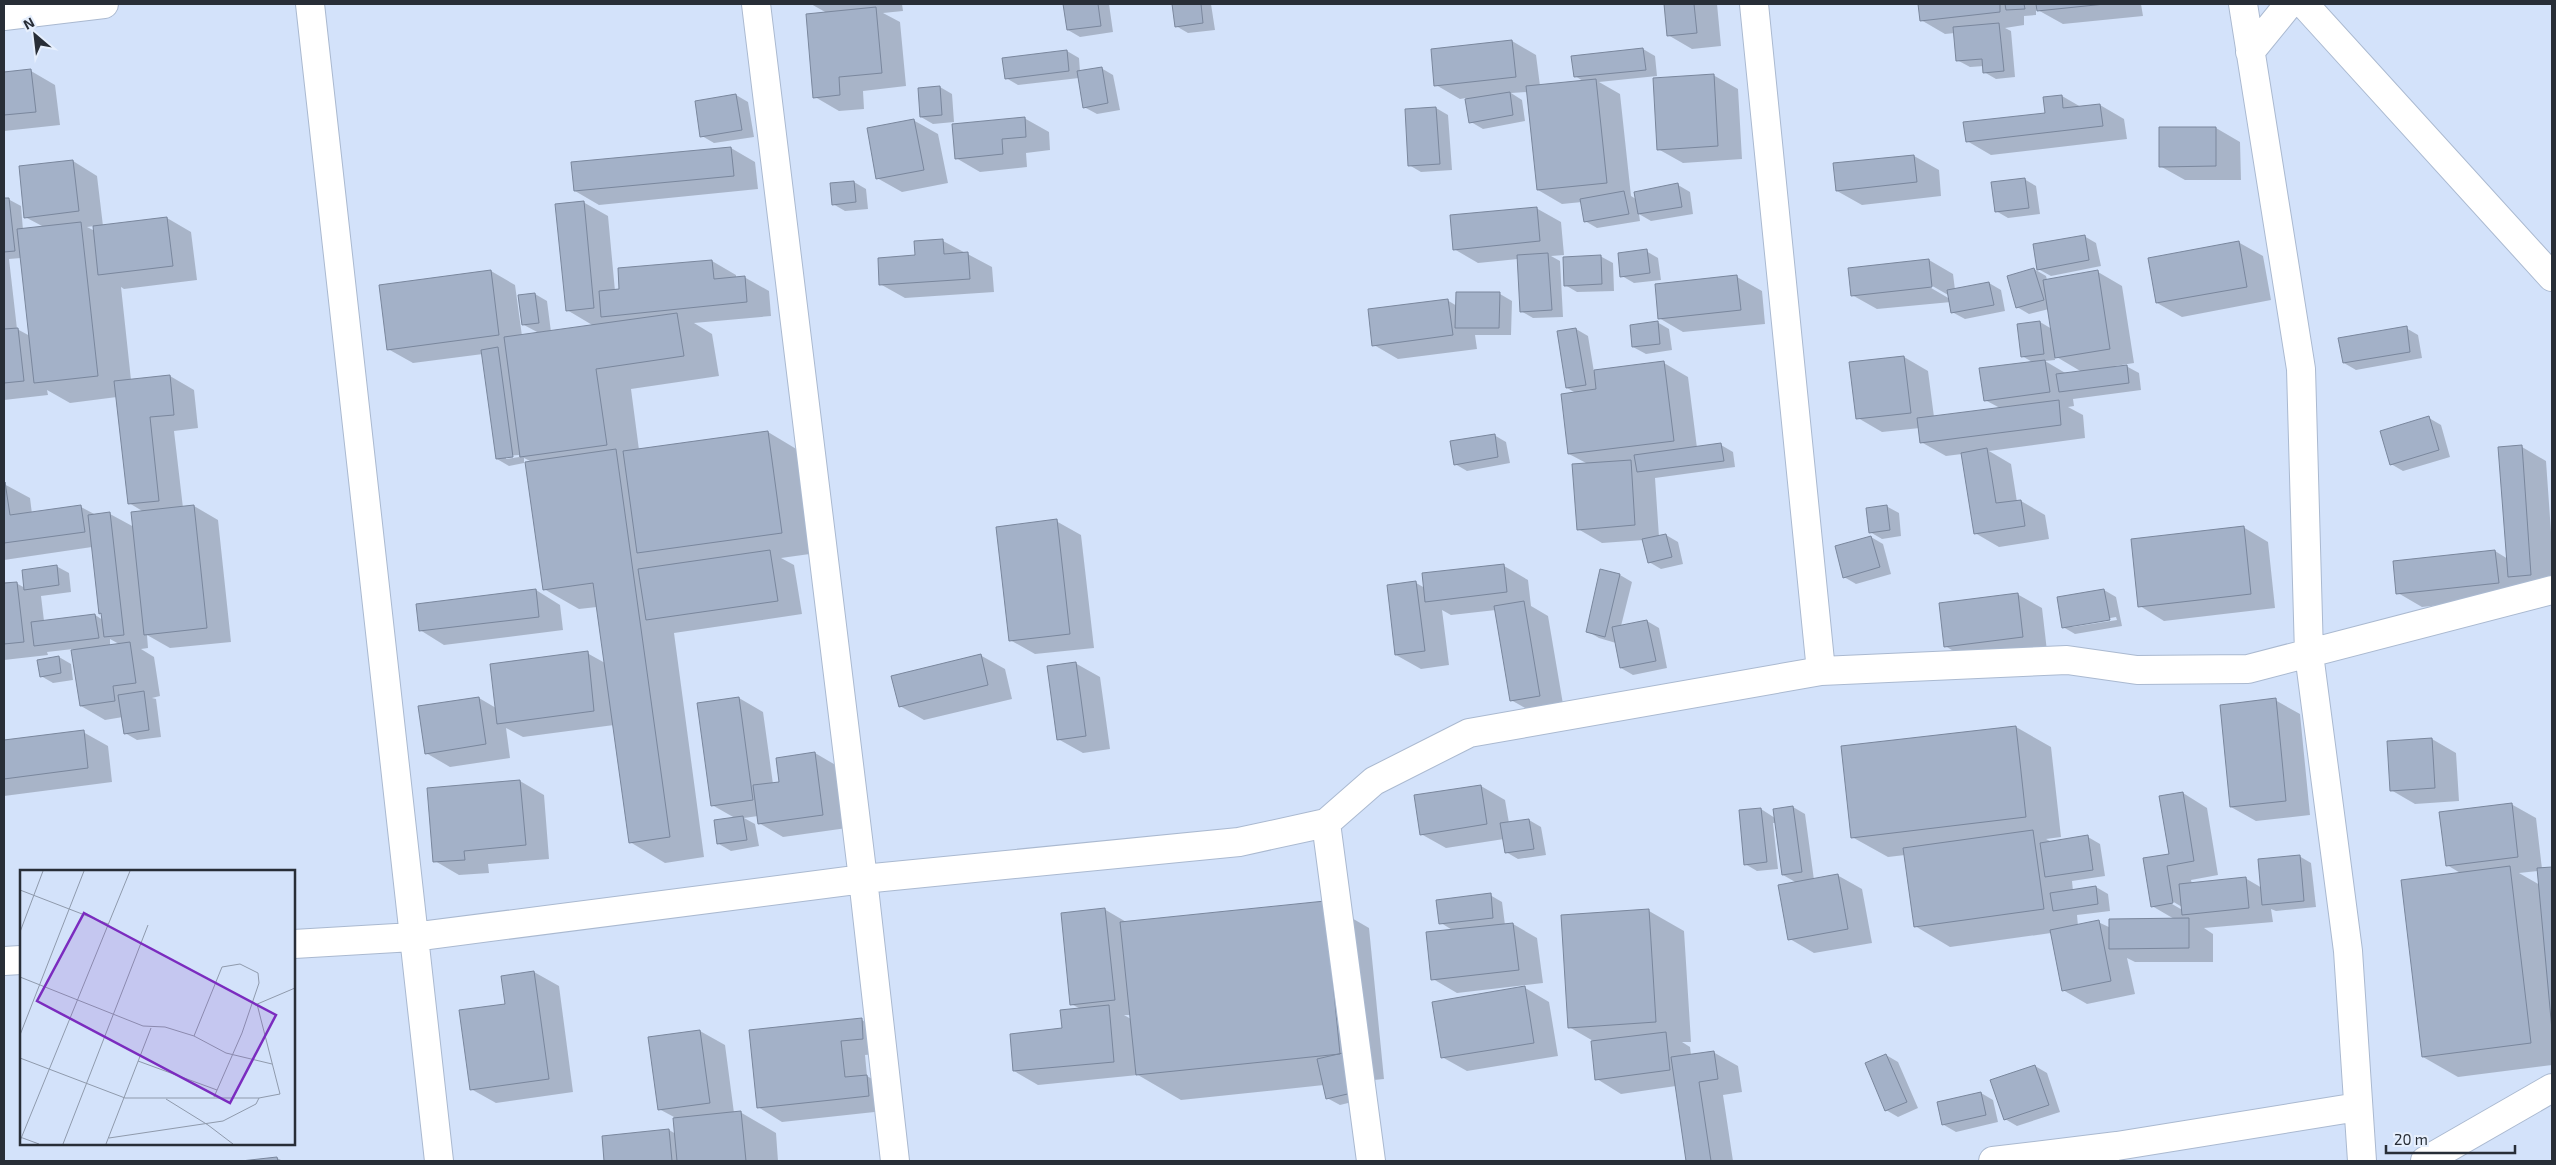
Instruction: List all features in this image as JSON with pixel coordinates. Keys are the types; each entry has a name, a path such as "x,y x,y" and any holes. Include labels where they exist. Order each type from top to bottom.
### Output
{"street":[{"path":"4,16 104,4"},
{"path":"310,4 439,1161"},
{"path":"756,4 863,879 895,1161"},
{"path":"1754,4 1821,671"},
{"path":"2243,4 2301,369 2309,654 2348,951 2362,1161"},
{"path":"2250,52 2289,4"},
{"path":"2304,4 2552,276"},
{"path":"295,944 413,937 863,879 1239,842 1326,823 1374,780 1469,733 1821,671 2067,660 2137,670 2248,669 2552,590"},
{"path":"1326,823 1371,1161"},
{"path":"4,960 20,960"},
{"path":"2425,1161 2552,1088"},
{"path":"1993,1161 2117,1146 2358,1107"}],"building":[{"path":"1063,4 1098,4 1101,26 1067,30"},
{"path":"1172,4 1201,4 1203,23 1175,27"},
{"path":"1664,4 1694,4 1697,33 1667,36"},
{"path":"1918,4 2000,4 2000,12 1920,21"},
{"path":"2005,4 2024,4 2025,9 2006,10"},
{"path":"2036,4 2105,4 2037,11"},
{"path":"876,7 882,73 839,77 840,95 813,98 806,14"},
{"path":"1999,23 2004,71 1983,73 1982,59 1956,61 1953,27"},
{"path":"1512,40 1516,77 1434,86 1431,49"},
{"path":"1643,48 1646,70 1574,77 1571,56"},
{"path":"1067,50 1069,71 1005,79 1002,58"},
{"path":"1102,67 1108,103 1083,108 1077,71"},
{"path":"31,69 36,112 4,115 4,72"},
{"path":"1714,74 1718,146 1657,150 1653,78"},
{"path":"1596,79 1607,183 1537,190 1526,86"},
{"path":"940,86 942,115 920,117 918,88"},
{"path":"1510,92 1513,115 1469,123 1465,99"},
{"path":"736,94 742,130 700,137 695,101"},
{"path":"2062,95 2063,108 2100,104 2103,126 1966,142 1963,122 2045,113 2043,97"},
{"path":"1436,107 1440,164 1408,166 1405,109"},
{"path":"1025,117 1026,137 1002,139 1003,154 955,159 952,124"},
{"path":"914,119 924,170 876,179 867,128"},
{"path":"2159,127 2216,127 2216,166 2159,167"},
{"path":"731,147 734,176 574,191 571,162"},
{"path":"1914,155 1917,182 1836,191 1833,163"},
{"path":"73,160 79,211 24,218 19,166"},
{"path":"2025,178 2029,208 1995,212 1991,182"},
{"path":"854,181 856,202 832,205 830,183"},
{"path":"1678,183 1682,207 1638,214 1634,192"},
{"path":"1624,191 1629,214 1584,222 1580,199"},
{"path":"4,198 9,198 15,251 4,252"},
{"path":"584,201 594,308 566,311 555,204"},
{"path":"1537,207 1540,241 1453,250 1450,215"},
{"path":"167,217 173,266 98,275 93,226"},
{"path":"81,222 98,376 34,383 17,229"},
{"path":"2085,235 2089,260 2037,270 2033,244"},
{"path":"943,239 944,254 968,252 970,279 879,285 878,258 915,255 914,241"},
{"path":"2239,241 2247,287 2156,303 2148,258"},
{"path":"1647,249 1650,273 1620,277 1618,253"},
{"path":"1548,253 1552,310 1520,312 1517,255"},
{"path":"1601,255 1602,284 1564,286 1563,257"},
{"path":"1929,259 1932,287 1851,296 1848,268"},
{"path":"712,260 714,279 745,276 747,302 601,317 599,291 619,289 618,268"},
{"path":"2034,268 2044,300 2016,308 2007,276"},
{"path":"491,270 499,335 387,350 379,285"},
{"path":"2098,270 2110,349 2055,358 2043,280"},
{"path":"1737,275 1741,310 1658,319 1655,284"},
{"path":"1989,282 1994,305 1951,313 1947,290"},
{"path":"1456,292 1500,292 1499,328 1455,328"},
{"path":"535,293 539,323 522,325 518,295"},
{"path":"1448,299 1453,335 1372,346 1368,309"},
{"path":"677,313 684,356 596,369 607,445 520,457 504,337"},
{"path":"1658,321 1660,344 1632,347 1630,325"},
{"path":"2040,321 2044,354 2021,357 2017,324"},
{"path":"2407,326 2410,352 2343,363 2338,338"},
{"path":"18,328 24,381 4,383 4,329"},
{"path":"1576,328 1586,385 1566,388 1557,331"},
{"path":"498,347 513,457 496,459 481,350"},
{"path":"1904,356 1911,413 1856,419 1849,362"},
{"path":"2045,360 2050,392 1984,401 1979,368"},
{"path":"1664,361 1674,441 1568,454 1561,394 1596,389 1594,370"},
{"path":"2127,365 2129,383 2059,392 2056,374"},
{"path":"170,375 174,415 150,417 159,501 128,504 114,381"},
{"path":"2059,400 2061,425 1920,443 1917,418"},
{"path":"2429,416 2439,450 2390,465 2380,431"},
{"path":"768,431 782,533 637,553 623,451"},
{"path":"1495,434 1498,457 1454,465 1450,441"},
{"path":"1721,443 1724,461 1637,472 1634,455"},
{"path":"2522,445 2531,575 2508,577 2498,447"},
{"path":"1987,448 1996,503 2021,500 2025,526 1974,534 1961,453"},
{"path":"616,449 670,837 629,843 593,583 543,590 525,462"},
{"path":"1631,460 1635,525 1577,530 1572,464"},
{"path":"5,482 10,515 81,505 85,532 4,543"},
{"path":"194,505 207,628 144,635 131,512"},
{"path":"1887,505 1890,530 1869,533 1866,508"},
{"path":"110,512 124,635 104,637 101,613 99,614 88,515"},
{"path":"1057,519 1070,634 1009,641 996,527"},
{"path":"2244,526 2251,594 2138,607 2131,539"},
{"path":"1666,534 1672,557 1648,563 1642,539"},
{"path":"1871,536 1880,567 1843,578 1835,546"},
{"path":"770,550 778,601 646,620 638,569"},
{"path":"2495,550 2499,583 2396,594 2393,561"},
{"path":"1504,564 1507,592 1425,602 1422,573"},
{"path":"57,565 59,585 24,590 22,570"},
{"path":"1600,569 1620,574 1605,637 1586,632"},
{"path":"1416,581 1425,651 1395,655 1387,585"},
{"path":"17,582 24,642 4,644 4,583"},
{"path":"536,589 539,617 419,631 416,604"},
{"path":"2104,589 2110,620 2062,628 2057,597"},
{"path":"2018,593 2023,637 1944,647 1939,603"},
{"path":"1524,601 1540,696 1510,701 1494,606"},
{"path":"95,614 99,638 34,646 31,622"},
{"path":"1647,620 1656,661 1620,668 1612,627"},
{"path":"130,642 136,683 113,686 115,701 80,706 71,650"},
{"path":"588,651 594,711 497,724 490,664"},
{"path":"981,654 988,685 899,707 891,676"},
{"path":"59,656 61,673 40,677 37,660"},
{"path":"1076,662 1086,736 1057,740 1047,666"},
{"path":"144,691 149,730 124,734 118,695"},
{"path":"479,697 486,744 425,754 418,706"},
{"path":"739,697 753,800 711,806 697,703"},
{"path":"2276,698 2286,801 2230,807 2220,705"},
{"path":"2016,726 2026,817 1851,838 1841,746"},
{"path":"84,730 88,768 4,779 4,740"},
{"path":"2432,738 2435,788 2390,791 2387,741"},
{"path":"815,752 823,815 758,824 753,785 779,782 776,758"},
{"path":"520,780 526,845 464,851 465,860 433,862 427,788"},
{"path":"1481,785 1487,824 1420,835 1414,795"},
{"path":"2183,792 2194,861 2167,866 2173,903 2151,907 2143,858 2169,854 2159,796"},
{"path":"2512,803 2518,857 2446,866 2439,812"},
{"path":"1793,806 1802,872 1782,875 1773,809"},
{"path":"1761,808 1767,862 1744,865 1739,810"},
{"path":"743,816 747,840 717,844 714,820"},
{"path":"1529,819 1534,849 1505,853 1500,823"},
{"path":"2033,830 2044,909 1914,927 1903,848"},
{"path":"2088,835 2093,870 2045,877 2040,843"},
{"path":"2300,855 2304,901 2262,905 2258,859"},
{"path":"2510,866 2531,1043 2422,1057 2401,880"},
{"path":"2552,867 2552,1030 2537,868"},
{"path":"1838,874 1848,929 1788,940 1778,885"},
{"path":"2246,877 2249,908 2182,915 2179,884"},
{"path":"2096,886 2098,904 2053,911 2050,893"},
{"path":"1491,893 1493,918 1439,924 1436,900"},
{"path":"1325,901 1340,1054 1136,1075 1120,922"},
{"path":"1105,908 1115,1000 1070,1005 1061,913"},
{"path":"1649,909 1656,1022 1568,1028 1561,915"},
{"path":"2189,918 2189,948 2109,949 2109,919"},
{"path":"2099,920 2111,981 2062,991 2050,930"},
{"path":"1513,923 1519,970 1431,980 1426,932"},
{"path":"534,971 549,1079 470,1090 459,1010 505,1004 501,976"},
{"path":"1525,986 1534,1043 1441,1058 1432,1002"},
{"path":"1109,1005 1114,1062 1013,1071 1010,1034 1062,1028 1060,1010"},
{"path":"862,1018 863,1039 841,1041 845,1077 867,1075 869,1096 757,1108 749,1030"},
{"path":"700,1030 710,1103 658,1110 648,1037"},
{"path":"1666,1032 1670,1070 1595,1080 1591,1041"},
{"path":"1714,1051 1718,1079 1699,1082 1711,1161 1686,1161 1671,1057"},
{"path":"1347,1052 1356,1092 1326,1099 1317,1059"},
{"path":"1886,1054 1907,1102 1885,1111 1865,1063"},
{"path":"2035,1065 2049,1105 2004,1120 1990,1080"},
{"path":"1981,1092 1986,1115 1942,1125 1937,1102"},
{"path":"741,1111 746,1161 677,1161 673,1118"},
{"path":"669,1129 672,1161 604,1161 602,1136"},
{"path":"277,1157 278,1161 241,1161"}]}
